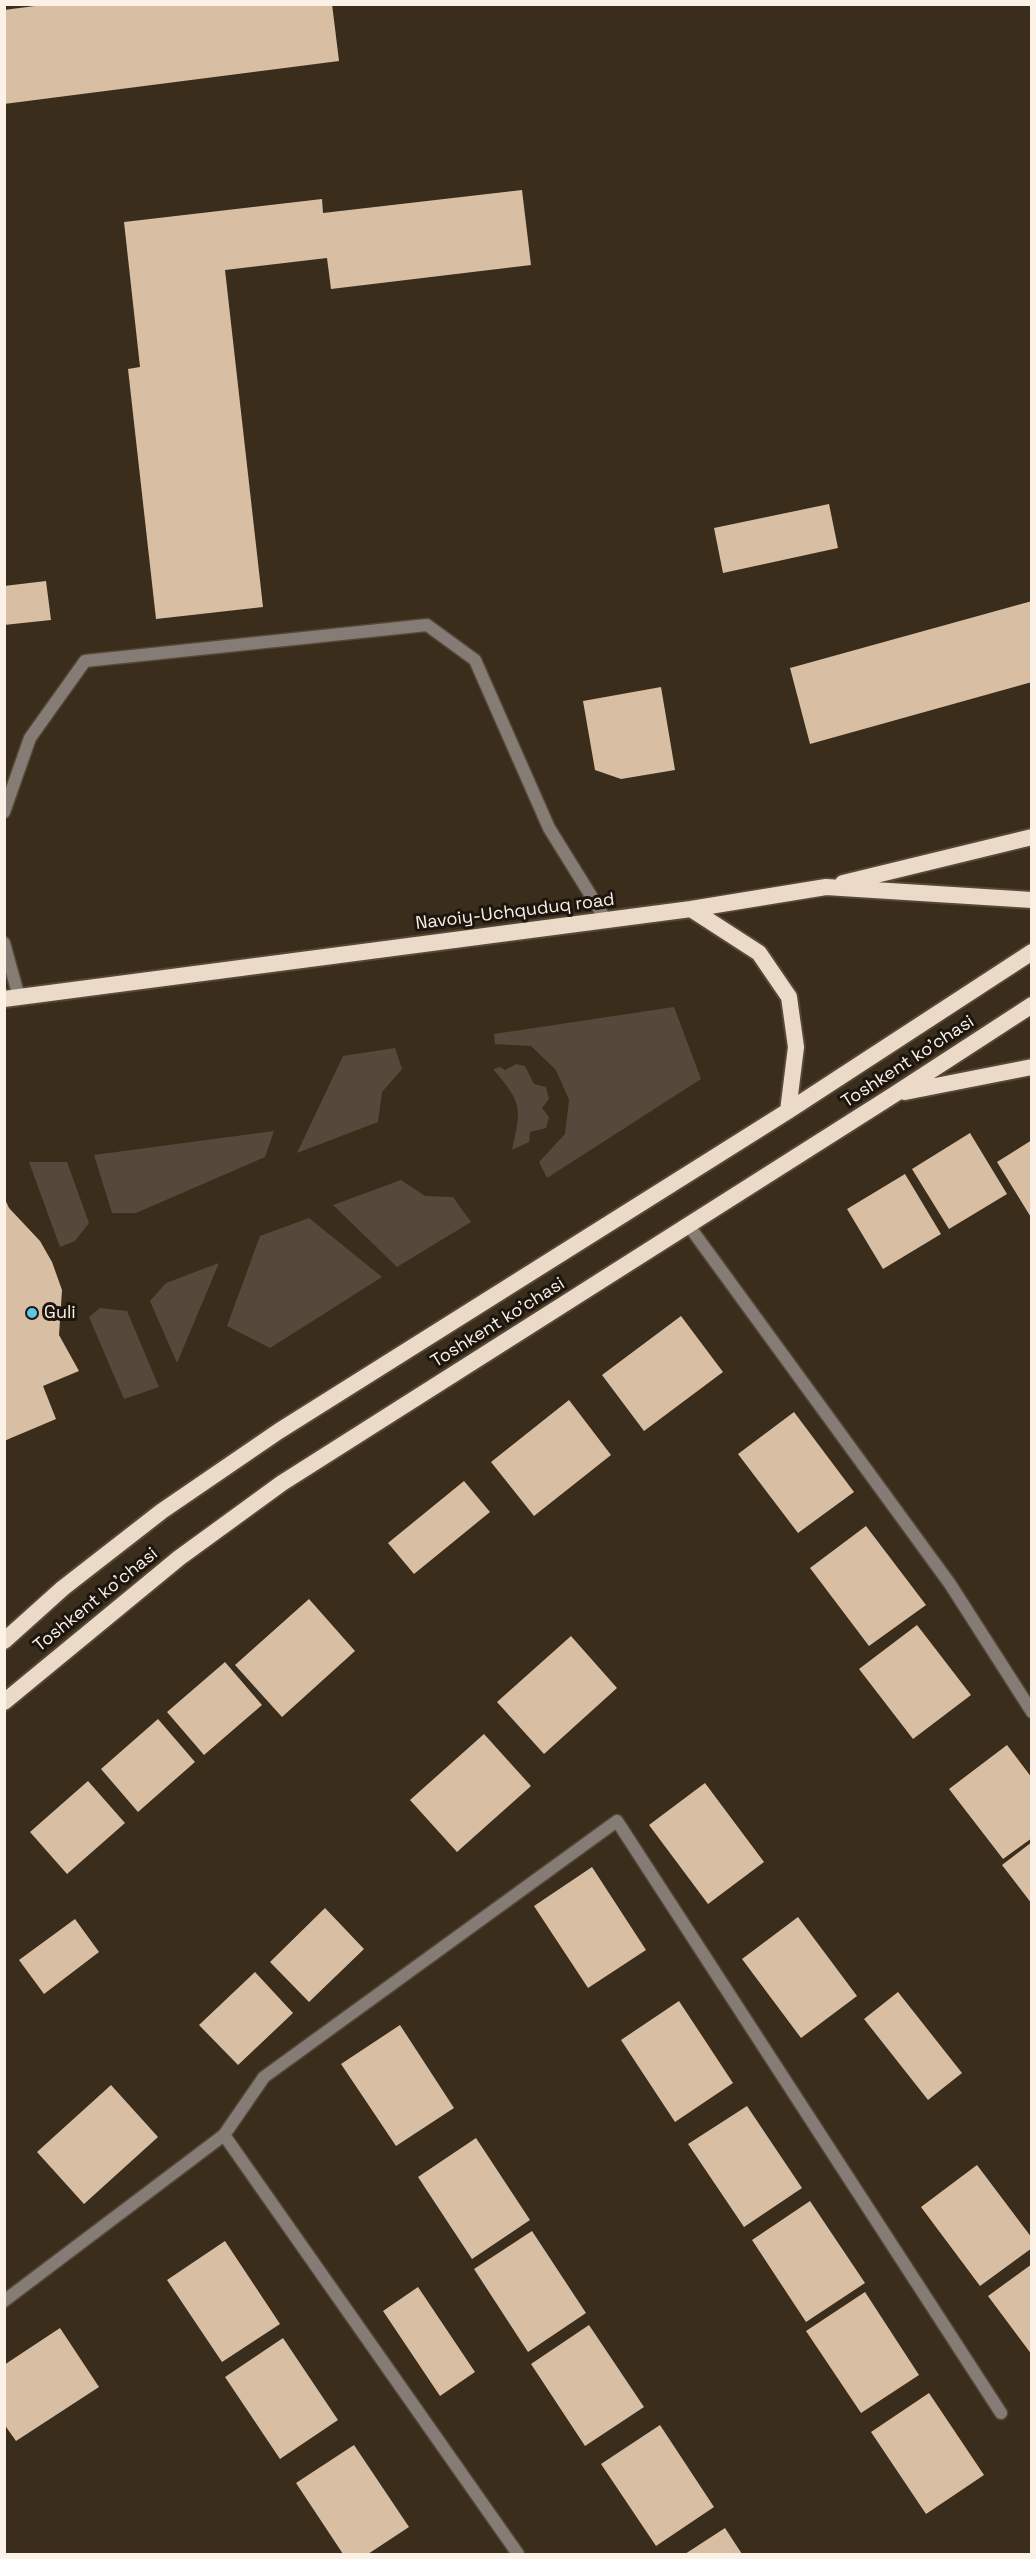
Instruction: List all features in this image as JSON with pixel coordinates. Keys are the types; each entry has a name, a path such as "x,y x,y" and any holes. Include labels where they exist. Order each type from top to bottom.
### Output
{"highway":[{"path":"826,887 1032,837"},
{"name":"Navoiy-Uchquduq road","path":"12,998 691,909 826,887 1032,900"},
{"path":"691,909 759,953 789,997 796,1047 788,1111"},
{"name":"Toshkent ko'chasi","path":"4,1641 63,1588 162,1511 279,1431 788,1111 1032,952"},
{"name":"Toshkent ko'chasi","path":"4,1702 180,1558 282,1483 1032,1005"},
{"path":"895,1094 1032,1066"}],"street":[{"path":"4,812 30,738 85,661 427,625 474,660 549,828 606,920"},
{"path":"4,943 12,998"},
{"path":"688,1226 950,1584 1032,1712"},
{"path":"4,2301 224,2135 264,2077 617,1821 1001,2413"},
{"path":"224,2135 518,2554"}],"shaded area":[{"path":"674,1007 701,1079 547,1178 539,1162 565,1134 569,1100 556,1070 531,1046 495,1044 494,1034"},
{"path":"395,1048 402,1069 382,1092 378,1122 297,1153 343,1056"},
{"path":"516,1064 525,1066 534,1084 546,1087 549,1099 542,1108 549,1117 546,1128 530,1132 529,1142 512,1150 517,1124 517,1106 510,1090 493,1069 500,1067 505,1070"},
{"path":"274,1131 265,1157 136,1213 112,1213 94,1155"},
{"path":"29,1162 67,1162 89,1223 75,1241 60,1247"},
{"path":"401,1180 425,1196 453,1197 471,1222 397,1267 333,1205"},
{"path":"309,1218 382,1277 270,1348 227,1326 260,1236"},
{"path":"219,1263 177,1363 150,1301 166,1283"},
{"path":"100,1308 127,1311 159,1387 124,1399 89,1317"}],"building":[{"path":"50,4 332,4 339,61 4,104 4,10"},
{"path":"522,190 531,265 331,289 327,258 225,270 263,607 156,619 128,369 140,367 124,222 322,199 323,213"},
{"path":"829,504 838,548 723,573 714,528"},
{"path":"46,581 51,620 4,625 4,586"},
{"path":"1032,601 1032,682 810,744 790,668"},
{"path":"661,687 675,770 621,779 595,770 583,701"},
{"path":"970,1133 1007,1194 949,1229 912,1169"},
{"path":"1032,1140 1032,1219 997,1162"},
{"path":"905,1174 941,1234 883,1269 847,1209"},
{"name":"Guli","path":"4,1197 9,1208 40,1241 52,1262 62,1290 59,1335 79,1371 43,1386 56,1419 4,1441"},
{"path":"681,1316 723,1372 644,1431 602,1375"},
{"path":"569,1400 611,1455 534,1516 491,1462"},
{"path":"794,1412 854,1492 798,1533 738,1454"},
{"path":"464,1481 490,1512 414,1574 388,1543"},
{"path":"866,1526 926,1605 869,1646 810,1568"},
{"path":"309,1599 355,1651 282,1717 235,1665"},
{"path":"917,1625 971,1695 913,1739 859,1669"},
{"path":"571,1636 617,1688 544,1754 497,1702"},
{"path":"225,1662 262,1705 204,1755 167,1712"},
{"path":"158,1719 195,1762 138,1812 101,1769"},
{"path":"484,1734 531,1786 457,1852 410,1800"},
{"path":"1007,1745 1032,1778 1032,1838 1003,1859 949,1789"},
{"path":"88,1781 125,1823 67,1874 30,1832"},
{"path":"705,1783 764,1862 708,1904 649,1825"},
{"path":"1032,1842 1032,1904 1002,1865"},
{"path":"592,1867 646,1950 588,1988 534,1906"},
{"path":"325,1908 364,1949 309,2002 270,1962"},
{"path":"798,1917 857,1996 801,2038 742,1959"},
{"path":"75,1919 99,1952 44,1994 19,1960"},
{"path":"255,1972 293,2013 238,2065 199,2025"},
{"path":"898,1992 962,2073 928,2100 864,2019"},
{"path":"679,2001 733,2083 675,2122 621,2040"},
{"path":"400,2025 454,2108 396,2146 341,2064"},
{"path":"111,2085 158,2137 84,2204 37,2152"},
{"path":"747,2106 802,2188 744,2227 688,2144"},
{"path":"476,2138 530,2220 472,2259 418,2177"},
{"path":"977,2165 1032,2238 1032,2248 980,2286 921,2207"},
{"path":"810,2201 865,2283 806,2322 752,2240"},
{"path":"532,2231 586,2313 528,2352 474,2269"},
{"path":"225,2241 280,2324 222,2362 167,2280"},
{"path":"1032,2264 1032,2355 988,2296"},
{"path":"418,2287 475,2372 440,2396 383,2311"},
{"path":"865,2292 919,2375 861,2413 806,2331"},
{"path":"589,2325 644,2407 585,2446 531,2364"},
{"path":"60,2328 99,2387 16,2441 4,2424 4,2365"},
{"path":"283,2338 338,2420 280,2459 225,2377"},
{"path":"929,2393 984,2475 926,2514 871,2432"},
{"path":"660,2425 714,2507 656,2546 601,2464"},
{"path":"354,2445 409,2527 368,2554 343,2554 296,2483"},
{"path":"725,2528 742,2554 685,2554"}],"place":[{"name":"Guli","path":"32,1313"}]}
